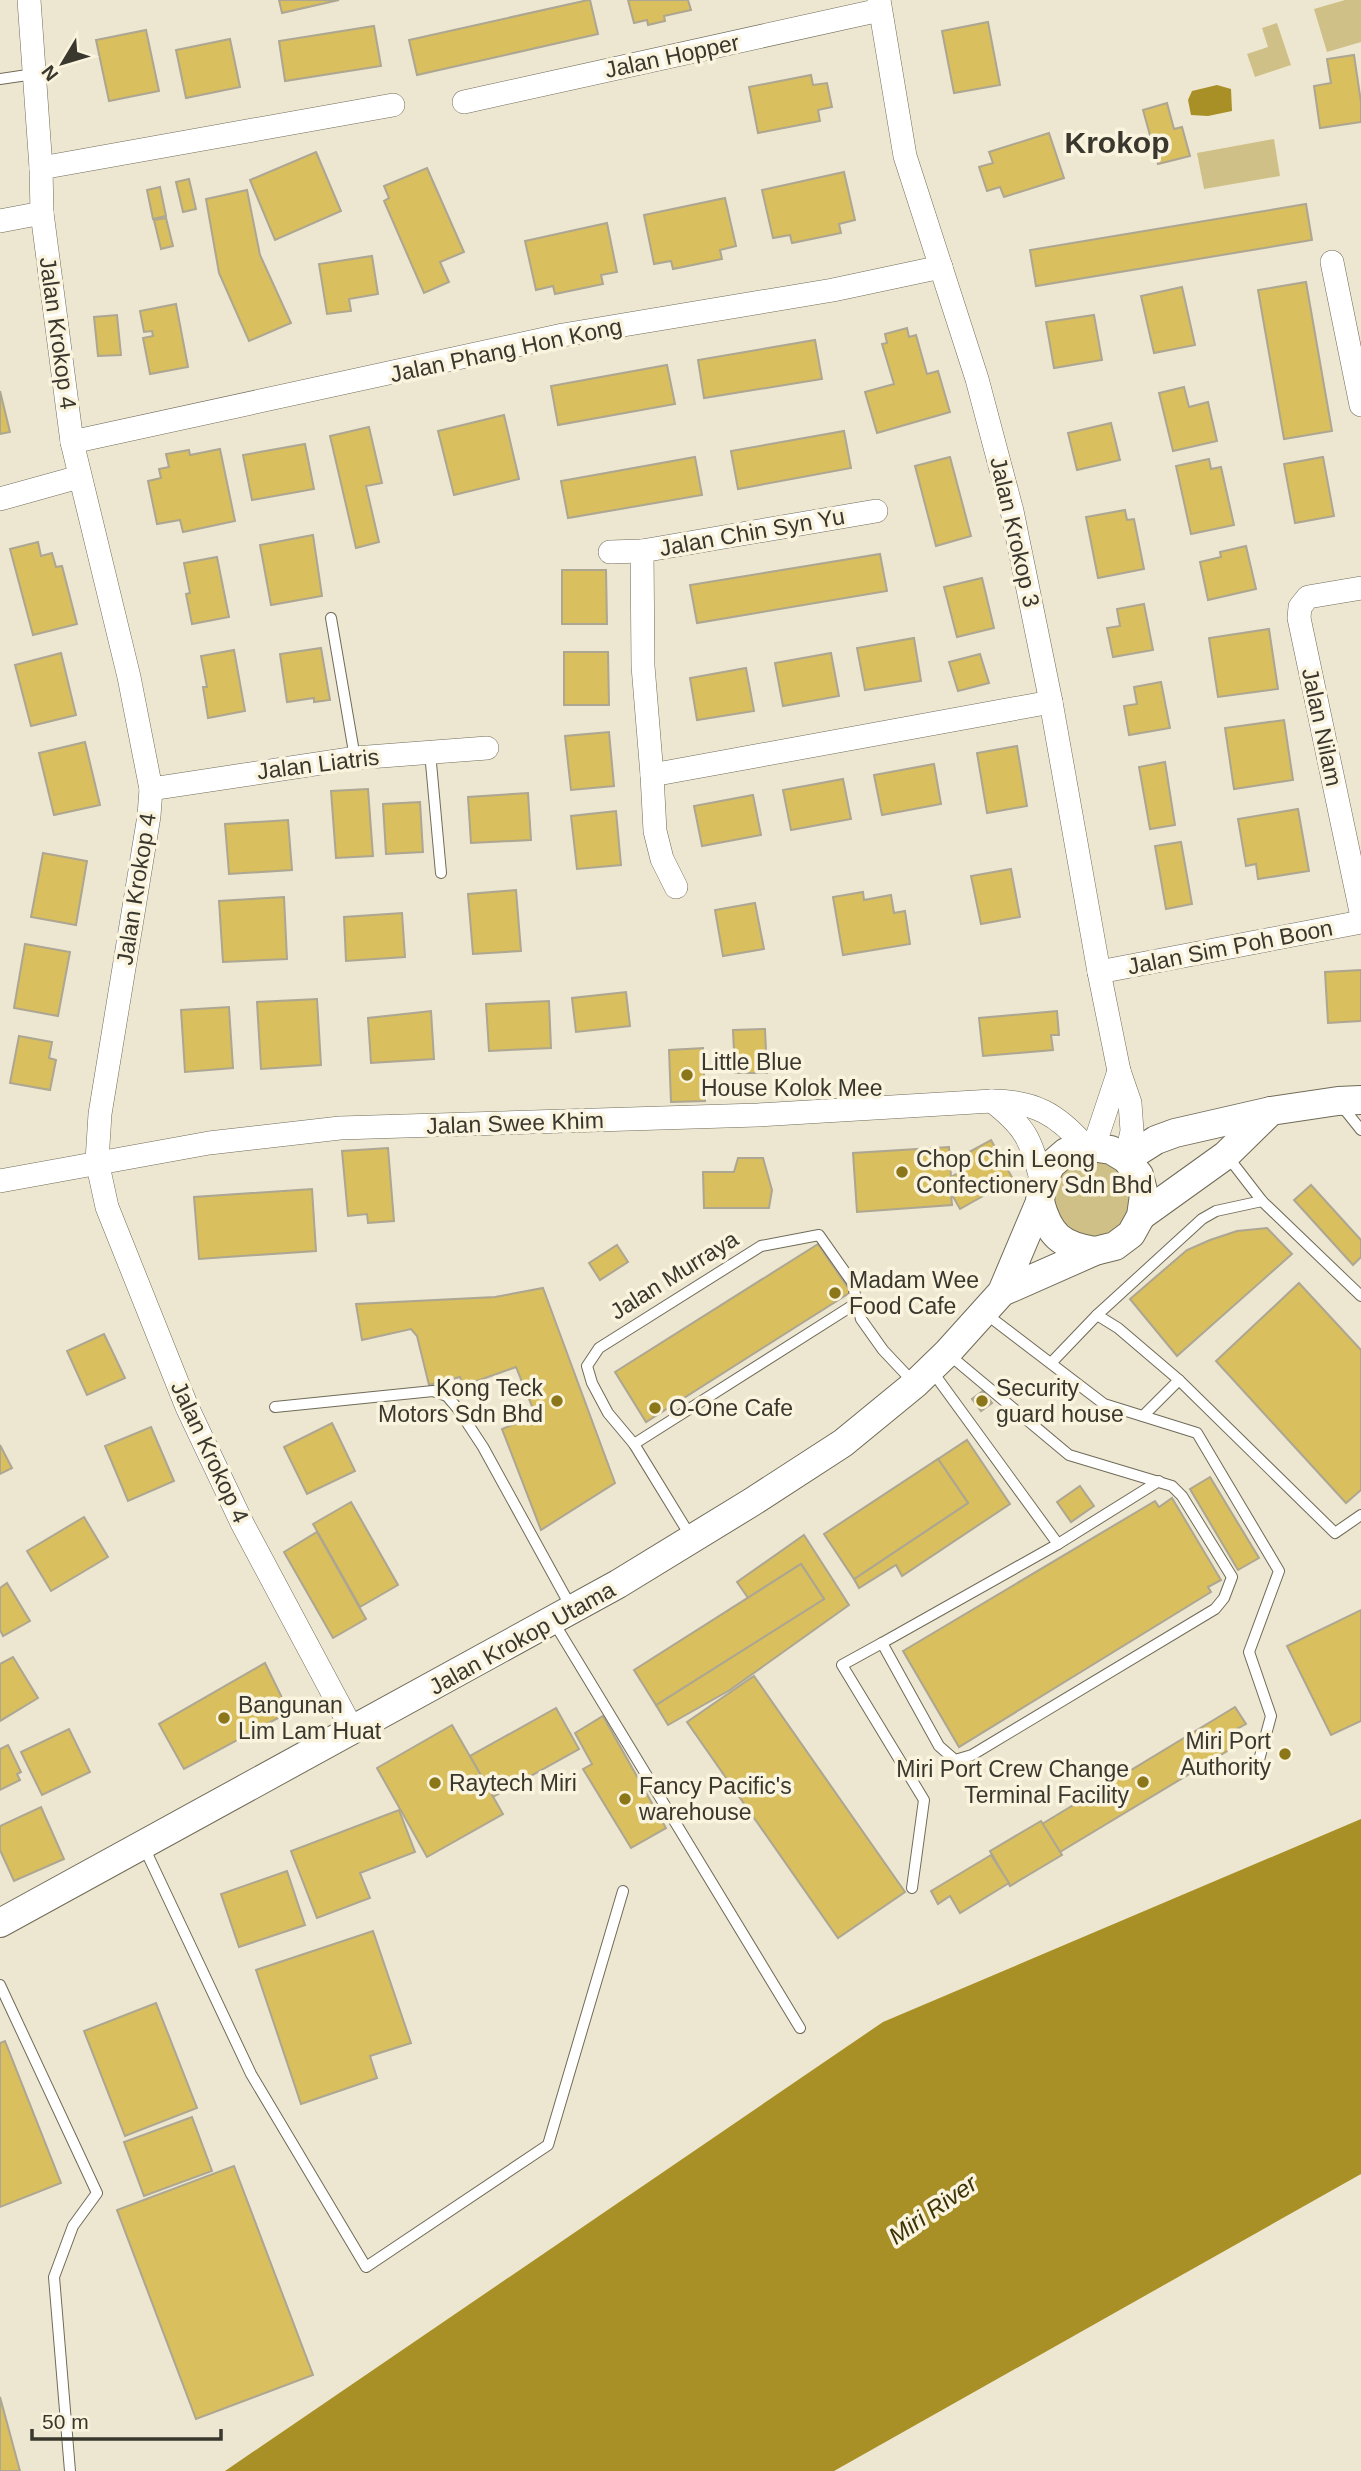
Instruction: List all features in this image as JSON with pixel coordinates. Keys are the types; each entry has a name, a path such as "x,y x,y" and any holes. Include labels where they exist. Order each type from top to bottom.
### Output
{"street":[{"name":"Jalan Krokop 4","path":"29,0 42,213 72,442 129,677 150,789 149,816 108,1054 97,1161 107,1207 187,1407 242,1522 353,1731"},
{"name":"Jalan Hopper","path":"464,102 880,5"},
{"name":"Jalan Krokop 3","path":"880,5 905,156 977,379 1012,511 1051,702 1099,972 1119,1071 1130,1103 1132,1131 1126,1159"},
{"path":"41,168 393,105"},
{"path":"0,221 42,213"},
{"path":"1332,262 1361,405"},
{"name":"Jalan Phang Hon Kong","path":"72,442 563,335 832,290 941,268"},
{"path":"0,499 79,477"},
{"name":"Jalan Chin Syn Yu","path":"676,887 662,859 655,831 643,666 642,551 876,511"},
{"path":"610,552 642,551"},
{"name":"Jalan Nilam","path":"1361,587 1308,597 1300,607 1299,618 1361,912"},
{"path":"652,775 1051,702"},
{"name":"Jalan Liatris","path":"150,789 355,758 487,748"},
{"name":"Jalan Sim Poh Boon","path":"1099,972 1361,922"},
{"name":"Jalan Krokop 3","path":"1089,1146 1119,1071"},
{"path":"992,1101 1015,1119 1031,1144 1045,1222 1057,1238 1075,1248 1095,1251"},
{"name":"Jalan Swee Khim","path":"0,1181 97,1161 209,1143 340,1128 758,1115 992,1101 1018,1101 1043,1111 1069,1128 1089,1146"},
{"path":"1126,1159 1156,1140 1175,1133 1271,1111 1349,1101"},
{"path":"1141,1216 1226,1155 1271,1111"},
{"path":"1089,1146 1111,1150 1126,1159 1139,1175 1144,1195 1141,1216 1131,1234 1115,1246 1095,1251 993,1302 1051,1165 1066,1152 1089,1146"},
{"name":"Jalan Krokop Utama","path":"0,1923 563,1615 692,1539 843,1443 931,1369 993,1302"}],"lane":[{"path":"0,79 34,74"},
{"path":"331,618 355,758"},
{"path":"430,752 441,873"},
{"path":"1349,1101 1361,1130"},
{"path":"1226,1155 1262,1201 1361,1296"},
{"path":"1051,1363 1097,1315 1202,1219 1216,1211 1262,1201"},
{"name":"Jalan Murraya","path":"692,1539 634,1444 608,1413 592,1382 587,1366 599,1348 610,1340 761,1246 819,1235 852,1282 861,1319 883,1350 931,1369"},
{"path":"634,1444 858,1302"},
{"path":"993,1302 1051,1363 1104,1404 1197,1433 1279,1571 1249,1652 1271,1716 1258,1760"},
{"path":"1097,1315 1118,1328 1179,1380 1335,1533 1361,1516"},
{"path":"882,1643 939,1746 955,1760 972,1755 1216,1609 1224,1598 1231,1577 1182,1496 1172,1486 1069,1455 931,1369"},
{"path":"931,1369 1058,1544"},
{"path":"1143,1416 1179,1380"},
{"path":"275,1407 433,1391 447,1396 458,1409 483,1447 563,1615 800,2028"},
{"path":"912,1888 924,1800 842,1665 1058,1544 1160,1481"},
{"path":"143,1845 251,2074 366,2267 548,2145 623,1891"},
{"path":"0,1985 97,2193 73,2226 54,2277 70,2471"}],"shaded area":[{"path":"1345,0 1361,0 1361,42 1327,52 1314,9"},
{"path":"1277,23 1291,65 1255,77 1247,54 1268,47 1262,28"},
{"path":"1274,139 1280,176 1204,189 1197,153"},
{"path":"1084,1158 1100,1158 1114,1164 1125,1175 1131,1189 1131,1205 1125,1219 1114,1230 1100,1236 1084,1236 1070,1230 1059,1219 1053,1205 1053,1189 1059,1175 1070,1164"}],"water":[{"path":"1217,85 1231,89 1232,111 1208,116 1191,115 1188,100 1192,91"},
{"name":"Miri River","path":"1361,1819 1361,2174 834,2471 225,2471 883,2022"}],"building":[{"path":"279,0 339,0 282,13"},
{"path":"590,0 598,34 417,75 409,40"},
{"path":"628,0 688,0 691,10 664,16 665,21 648,25 647,20 634,23"},
{"path":"988,22 1000,85 954,93 942,31"},
{"path":"374,26 381,66 285,81 279,41"},
{"path":"146,30 159,91 109,101 96,40"},
{"path":"230,39 240,87 186,98 176,50"},
{"path":"1354,55 1361,122 1320,128 1314,86 1331,83 1327,59"},
{"path":"811,75 813,85 827,83 832,107 818,110 820,121 758,133 749,87"},
{"path":"1167,103 1174,129 1182,127 1190,156 1158,164 1143,110"},
{"path":"1049,133 1064,178 1004,197 1000,187 987,191 979,167 993,163 989,152"},
{"path":"316,152 341,211 275,240 250,180"},
{"path":"427,168 464,252 440,262 449,282 424,293 384,201 389,198 384,186"},
{"path":"844,172 855,220 839,224 841,233 792,243 790,235 773,238 762,190"},
{"path":"189,179 196,209 183,212 176,182"},
{"path":"160,187 166,216 153,219 147,190"},
{"path":"247,190 260,255 291,323 249,341 219,273 206,199"},
{"path":"725,198 736,246 720,250 722,259 673,269 671,261 654,264 644,215"},
{"path":"1306,204 1312,240 1036,286 1030,250"},
{"path":"166,218 173,246 161,249 154,220"},
{"path":"607,223 617,272 601,275 603,284 555,294 553,286 536,290 525,241"},
{"path":"372,256 378,294 349,299 351,311 327,314 319,264"},
{"path":"1306,282 1332,431 1284,439 1258,290"},
{"path":"1182,287 1195,345 1154,353 1141,296"},
{"path":"176,304 188,367 150,374 143,338 153,336 152,331 144,332 140,311"},
{"path":"117,315 121,355 98,356 94,317"},
{"path":"1094,315 1102,360 1054,368 1046,322"},
{"path":"907,328 909,337 916,335 927,374 938,371 950,412 877,433 865,392 894,384 882,344 887,343 885,334"},
{"path":"815,340 822,379 704,398 698,360"},
{"path":"667,365 675,404 558,425 551,386"},
{"path":"1184,387 1189,407 1208,402 1217,441 1173,451 1159,393"},
{"path":"0,391 10,432 0,434"},
{"path":"504,415 519,479 454,495 438,431"},
{"path":"1111,423 1120,460 1077,470 1068,433"},
{"path":"369,427 382,483 366,486 379,542 356,548 330,436"},
{"path":"844,431 851,468 738,489 731,451"},
{"path":"305,444 314,489 252,500 243,455"},
{"path":"220,449 235,521 183,532 180,520 157,524 148,481 161,478 159,469 169,467 166,454 189,450 190,455"},
{"path":"695,457 702,495 568,518 561,481"},
{"path":"950,457 971,536 936,546 915,466"},
{"path":"1323,457 1334,516 1295,523 1284,464"},
{"path":"1209,459 1211,469 1221,467 1234,525 1191,534 1176,466"},
{"path":"1125,510 1127,520 1134,519 1144,569 1098,578 1086,517"},
{"path":"313,535 322,596 271,605 260,545"},
{"path":"38,542 41,556 52,553 56,567 62,566 77,624 33,635 10,549"},
{"path":"1246,546 1256,589 1208,600 1200,562 1221,557 1220,552"},
{"path":"880,554 887,591 697,623 690,585"},
{"path":"217,557 229,617 192,624 184,563"},
{"path":"562,570 606,570 607,624 562,624"},
{"path":"982,578 994,628 957,637 944,587"},
{"path":"1144,604 1153,650 1113,657 1107,628 1120,626 1117,609"},
{"path":"1269,629 1278,689 1218,697 1209,638"},
{"path":"914,638 921,681 865,690 857,648"},
{"path":"321,648 330,700 314,702 314,698 287,702 280,654"},
{"path":"234,650 245,711 208,718 203,687 207,687 201,656"},
{"path":"564,652 608,652 609,705 564,705"},
{"path":"61,653 76,715 31,726 15,665"},
{"path":"831,653 839,696 783,706 775,663"},
{"path":"980,654 989,683 958,691 949,662"},
{"path":"746,668 754,711 697,720 690,678"},
{"path":"1161,682 1170,728 1129,735 1124,706 1137,704 1134,687"},
{"path":"1284,720 1293,780 1234,789 1225,728"},
{"path":"609,732 614,786 571,790 565,736"},
{"path":"85,742 100,805 54,815 39,753"},
{"path":"1017,746 1027,806 987,813 977,753"},
{"path":"1165,762 1175,825 1150,829 1139,767"},
{"path":"934,764 941,804 882,815 874,775"},
{"path":"843,779 851,819 791,830 783,790"},
{"path":"368,789 373,856 336,858 331,791"},
{"path":"528,793 531,840 471,843 468,797"},
{"path":"753,795 761,835 702,846 694,806"},
{"path":"420,802 423,852 386,854 383,804"},
{"path":"1298,809 1309,871 1258,879 1256,864 1246,866 1238,819"},
{"path":"616,811 621,865 577,869 571,816"},
{"path":"288,820 292,870 229,874 225,824"},
{"path":"1181,842 1192,904 1166,909 1155,846"},
{"path":"43,853 87,861 76,925 31,917"},
{"path":"1011,869 1020,917 981,924 971,876"},
{"path":"516,890 521,951 473,954 468,894"},
{"path":"863,892 864,900 891,895 894,913 905,911 910,944 843,955 833,897"},
{"path":"284,897 287,959 223,962 219,901"},
{"path":"755,903 764,949 723,956 715,910"},
{"path":"402,913 405,957 346,961 344,917"},
{"path":"25,944 70,952 58,1016 14,1008"},
{"path":"1361,970 1361,1021 1328,1023 1325,972"},
{"path":"626,992 630,1026 576,1032 572,998"},
{"path":"317,999 321,1065 261,1069 257,1002"},
{"path":"549,1001 551,1048 489,1051 486,1004"},
{"path":"229,1007 233,1068 185,1072 181,1010"},
{"path":"431,1011 434,1059 371,1063 368,1018"},
{"path":"1057,1011 1059,1035 1051,1035 1053,1050 983,1056 979,1018"},
{"path":"765,1029 767,1073 735,1073 733,1030"},
{"path":"19,1036 52,1042 49,1058 56,1060 50,1090 10,1083"},
{"name":"Little Blue House Kolok Mee","path":"703,1048 705,1101 671,1102 669,1050"},
{"name":"Chop Chin Leong Confectionery Sdn Bhd","path":"991,1140 1013,1179 960,1209 951,1193 952,1205 857,1212 853,1153 949,1147 951,1177 966,1168 960,1157"},
{"path":"388,1148 394,1221 368,1223 367,1214 348,1216 342,1151"},
{"path":"738,1158 763,1158 772,1190 769,1208 704,1208 703,1172 734,1172"},
{"path":"1311,1185 1361,1240 1361,1257 1353,1265 1294,1200"},
{"path":"312,1189 316,1251 199,1259 194,1197"},
{"path":"1267,1228 1292,1254 1177,1356 1130,1299 1187,1250 1237,1231"},
{"path":"818,1244 851,1292 646,1422 615,1372"},
{"path":"617,1245 628,1262 600,1280 589,1263"},
{"path":"1299,1283 1361,1350 1361,1490 1346,1503 1216,1361"},
{"name":"Kong Teck Motors Sdn Bhd","path":"543,1288 615,1483 541,1530 502,1429 536,1416 516,1367 463,1386 460,1377 429,1385 417,1336 411,1329 362,1340 356,1304 495,1297"},
{"path":"104,1334 125,1378 87,1395 67,1351"},
{"name":"Security guard house","path":"983,1391 992,1403 981,1411 972,1399"},
{"path":"332,1423 355,1471 307,1494 284,1447"},
{"path":"151,1427 174,1481 128,1501 105,1446"},
{"path":"967,1440 1010,1504 902,1576 896,1565 859,1588 854,1579 968,1503 938,1459"},
{"path":"0,1445 12,1468 0,1474"},
{"path":"938,1459 968,1503 854,1579 824,1534"},
{"path":"1210,1477 1259,1558 1238,1570 1190,1489"},
{"path":"1080,1486 1094,1506 1071,1522 1057,1502"},
{"path":"1172,1498 1221,1580 1208,1587 1211,1592 959,1747 903,1651 1155,1501 1159,1507"},
{"path":"351,1502 398,1585 360,1607 313,1524"},
{"path":"84,1517 108,1557 51,1591 27,1551"},
{"path":"317,1532 366,1619 333,1638 284,1552"},
{"path":"804,1535 849,1605 730,1690 668,1725 656,1705 824,1599 801,1564 748,1598 737,1582"},
{"path":"801,1564 824,1599 656,1705 634,1670"},
{"path":"7,1583 30,1621 3,1636 0,1630 0,1588"},
{"path":"1361,1610 1361,1721 1331,1735 1287,1646"},
{"path":"13,1657 38,1698 0,1721 0,1664"},
{"name":"Bangunan Lim Lam Huat","path":"265,1663 289,1712 184,1769 159,1724"},
{"path":"754,1676 905,1892 838,1938 687,1722"},
{"name":"Miri Port Crew Change Terminal Facility","path":"1235,1707 1246,1724 1237,1729 1244,1741 1060,1852 1042,1824"},
{"path":"556,1708 579,1749 493,1797 470,1756"},
{"name":"Fancy Pacific's warehouse","path":"603,1716 666,1828 631,1848 583,1769 592,1764 575,1733"},
{"name":"Raytech Miri","path":"452,1725 503,1814 427,1857 377,1768"},
{"path":"69,1729 90,1772 42,1795 21,1752"},
{"path":"8,1745 21,1772 17,1774 20,1780 0,1790 0,1749"},
{"path":"41,1807 64,1859 14,1881 0,1850 0,1826"},
{"path":"399,1810 415,1852 360,1873 370,1898 317,1918 291,1851"},
{"path":"1041,1821 1062,1855 1010,1886 990,1851"},
{"path":"991,1855 1009,1883 960,1913 950,1896 938,1904 931,1891"},
{"path":"287,1871 305,1925 239,1947 221,1894"},
{"path":"373,1931 411,2043 370,2056 377,2078 301,2104 256,1970"},
{"path":"156,2003 197,2108 125,2136 84,2031"},
{"path":"5,2041 61,2183 0,2207 0,2043"},
{"path":"192,2117 212,2171 144,2196 124,2142"},
{"path":"234,2166 313,2375 196,2419 117,2210"},
{"path":"0,2397 20,2471 0,2471"}],"place":[{"name":"Little Blue House Kolok Mee","path":"687,1075"},
{"name":"Chop Chin Leong Confectionery Sdn Bhd","path":"902,1172"},
{"name":"Madam Wee Food Cafe","path":"835,1293"},
{"name":"Kong Teck Motors Sdn Bhd","path":"557,1401"},
{"name":"Security guard house","path":"982,1401"},
{"name":"O-One Cafe","path":"655,1408"},
{"name":"Bangunan Lim Lam Huat","path":"224,1718"},
{"name":"Miri Port Authority","path":"1285,1754"},
{"name":"Miri Port Crew Change Terminal Facility","path":"1143,1782"},
{"name":"Raytech Miri","path":"435,1783"},
{"name":"Fancy Pacific's warehouse","path":"625,1799"}],"district":[{"name":"Krokop","path":"1117,143"}]}
